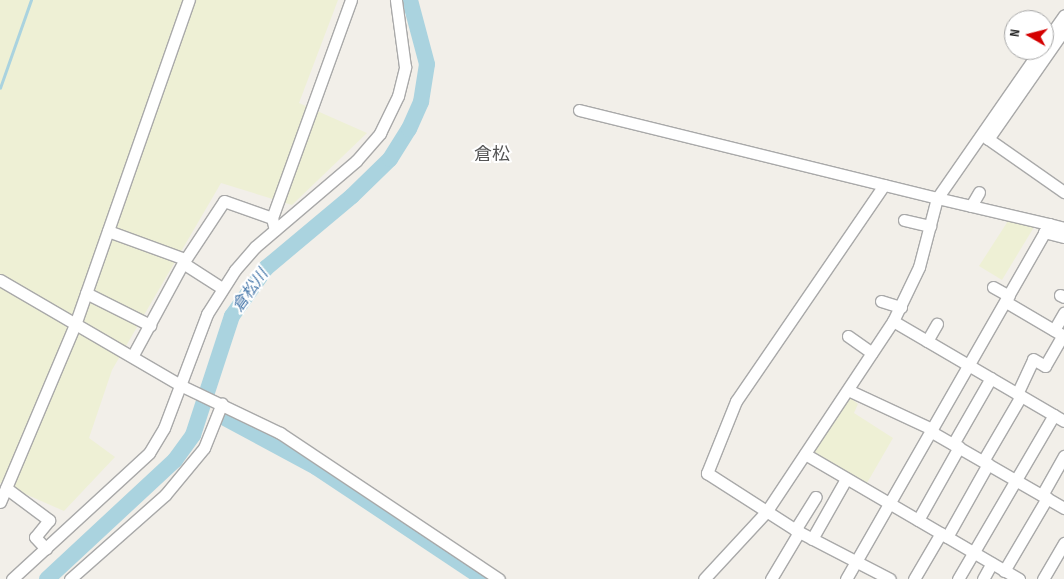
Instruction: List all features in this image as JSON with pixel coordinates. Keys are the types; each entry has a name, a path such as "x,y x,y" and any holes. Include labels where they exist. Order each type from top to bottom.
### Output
{"street":[{"path":"0,502 76,322 189,0"},
{"path":"275,230 272,218 351,0"},
{"path":"12,579 149,453 182,386 207,314 222,288 255,247 356,161 380,133 398,96 405,67 396,0"},
{"path":"1054,30 1064,15"},
{"path":"704,579 766,512 848,390 901,307 919,267 937,198 985,137 1064,30"},
{"path":"985,137 1034,60"},
{"path":"579,110 971,206 1046,228 1064,237"},
{"path":"985,137 1064,192"},
{"path":"884,185 736,401 707,473 797,531 890,579"},
{"path":"971,206 979,192"},
{"path":"133,355 184,261 224,201 272,218"},
{"path":"904,220 930,226"},
{"path":"1046,228 1064,228"},
{"path":"846,579 1046,228"},
{"path":"108,231 184,261 222,288"},
{"path":"0,280 133,355 182,386 222,403 294,442 499,579"},
{"path":"993,288 1060,334"},
{"path":"86,293 150,325"},
{"path":"881,301 901,307"},
{"path":"914,579 944,535 986,463 1019,395 1033,359 1045,366 1060,334 1064,313"},
{"path":"892,321 1059,418 1016,481 958,579"},
{"path":"927,341 937,324"},
{"path":"848,336 872,352"},
{"path":"918,520 990,378"},
{"path":"848,390 931,430 1064,508"},
{"path":"70,579 165,495 204,448 222,403"},
{"path":"805,454 1019,579"},
{"path":"1004,570 1064,456"},
{"path":"812,539 846,478"},
{"path":"6,488 49,520 35,537 46,549"},
{"path":"771,579 816,497"},
{"path":"1043,579 1064,543"},
{"path":"983,579 992,563"}],"green space":[{"path":"0,0 338,0 299,103 367,133 292,205 221,183 112,370 89,438 115,457 64,511 0,483"},
{"path":"1008,221 1034,227 1002,280 979,266"},
{"path":"849,397 858,404 854,413 893,438 867,483 814,452"}],"waterway":[{"path":"0,88 31,0"},
{"name":"倉松川","path":"47,579 175,460 193,435 232,316 266,268 352,196 390,159 409,129 421,102 427,64 410,0"},
{"path":"223,417 316,467 484,579"}],"district":[{"name":"倉松","path":"492,155"}]}
